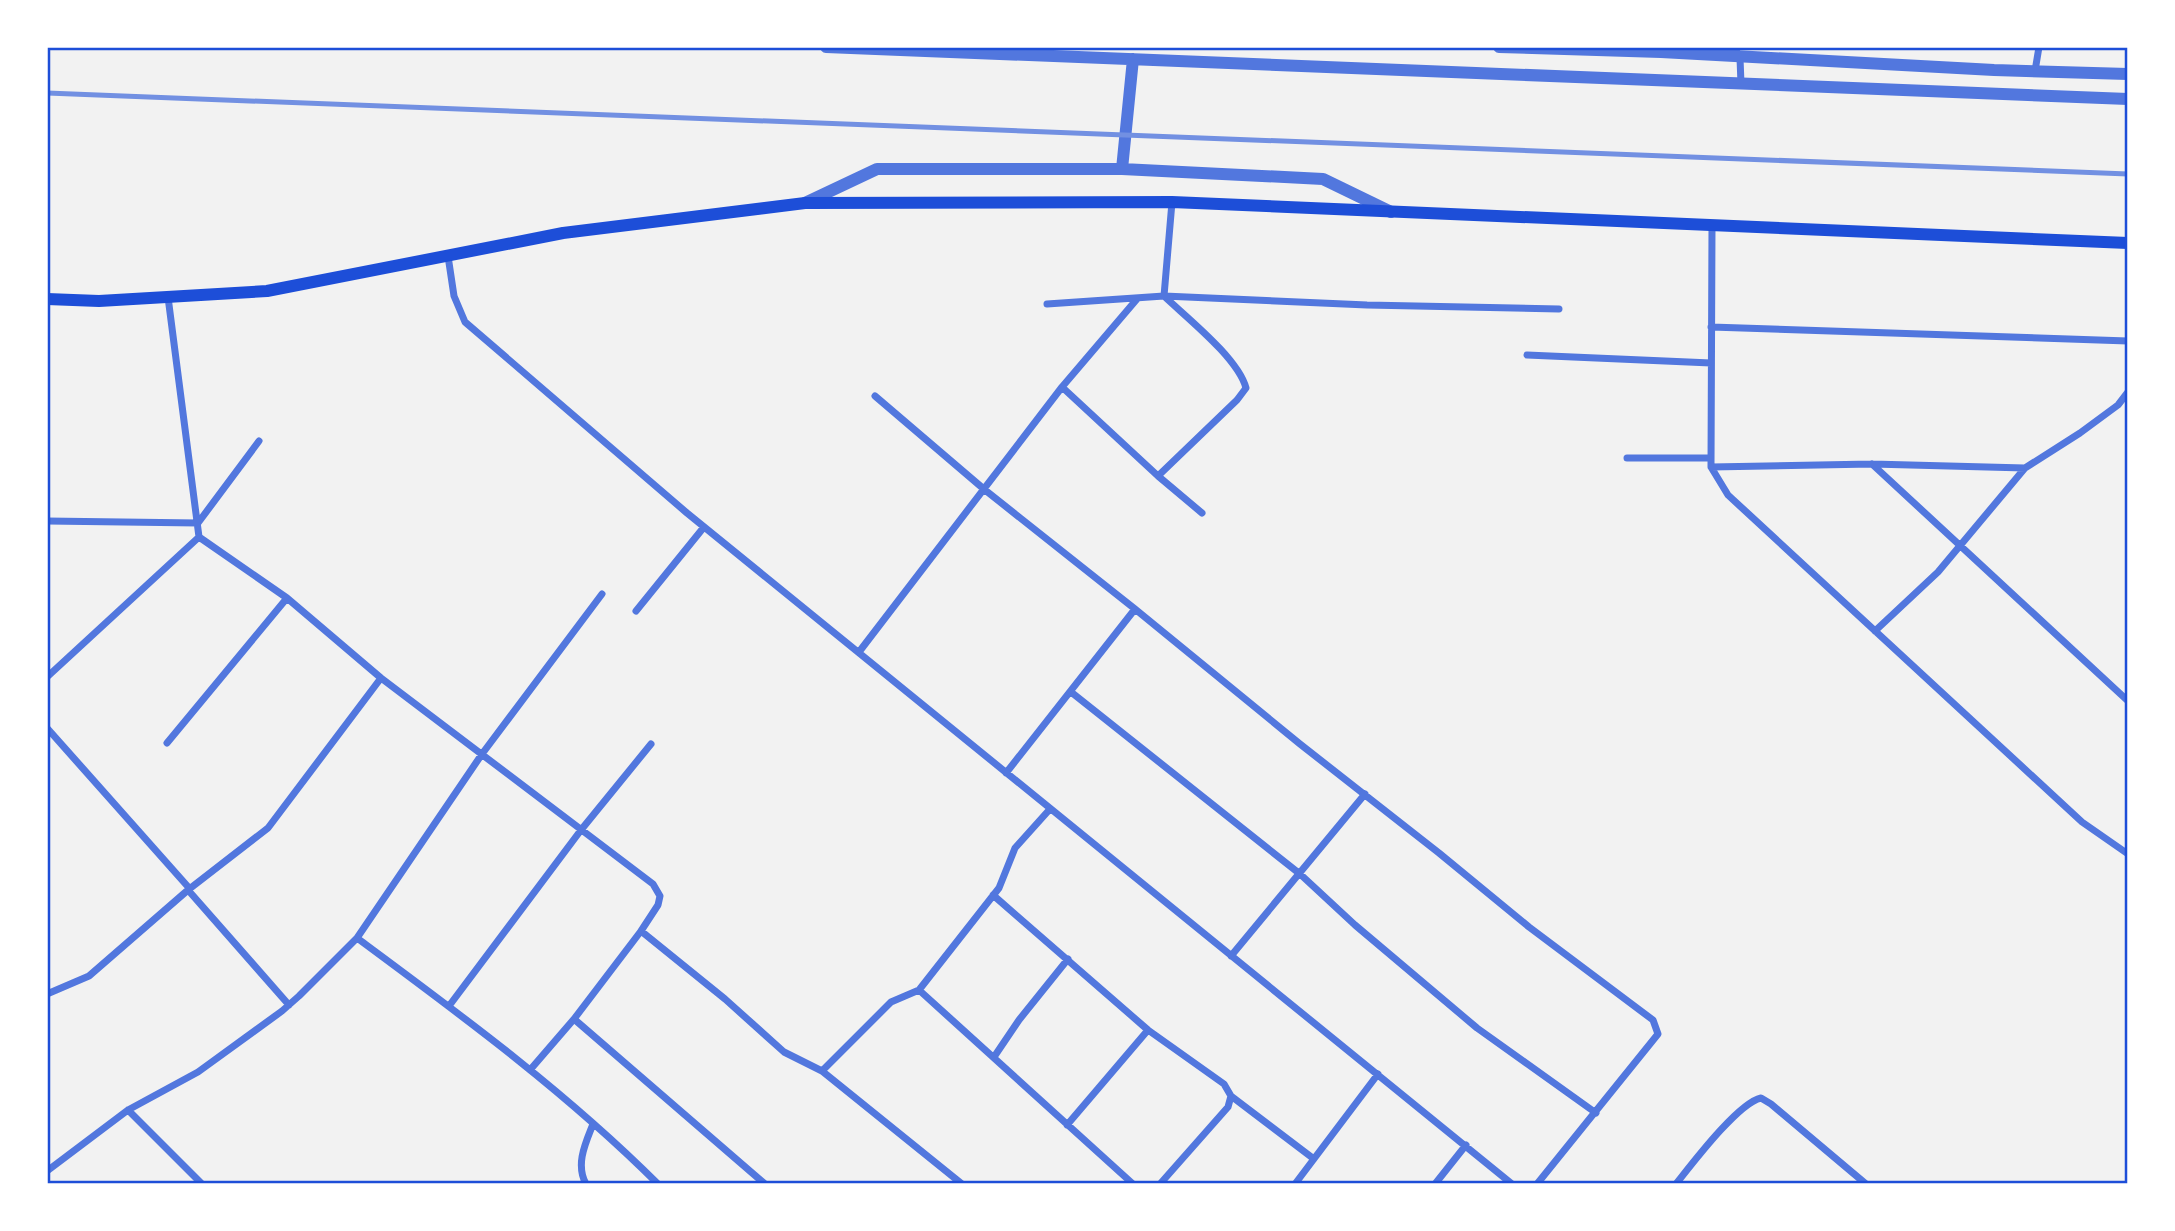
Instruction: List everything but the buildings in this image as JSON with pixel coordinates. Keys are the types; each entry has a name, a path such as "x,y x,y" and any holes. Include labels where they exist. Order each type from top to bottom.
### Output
{"main road":[{"path":"47,299 99,301 267,291 563,233 805,203 1172,202 2128,243"}],"street":[{"path":"826,47 2128,99"},
{"path":"1499,47 1737,52 2035,71 2128,74"},
{"path":"2035,71 2039,47"},
{"path":"1737,52 1741,84"},
{"path":"1122,169 1133,60"},
{"path":"805,203 877,169 1122,169 1322,179 1392,212"},
{"path":"1164,296 1172,202"},
{"path":"1712,226 1711,467 1728,495 2082,822 2128,854"},
{"path":"448,256 454,296 465,321 704,527 1512,1184"},
{"path":"1158,476 1237,400 1246,388 1243,376 1230,360 1164,296"},
{"path":"1047,304 1164,296 1367,305 1559,309"},
{"path":"168,297 199,537"},
{"path":"859,652 1062,387 1137,299"},
{"path":"1711,327 2128,341"},
{"path":"1527,355 1711,363"},
{"path":"1062,387 1202,513"},
{"path":"1875,631 1938,572 2025,468 2118,405 2128,392"},
{"path":"875,396 985,490 1135,608 1300,744 1529,927 1653,1020 1658,1034 1537,1184"},
{"path":"198,523 260,442"},
{"path":"1627,458 1711,458"},
{"path":"1711,467 1872,464 2025,468"},
{"path":"1872,464 2128,701"},
{"path":"47,521 198,523"},
{"path":"635,611 704,527"},
{"path":"199,537 287,598 381,678 653,884 660,896 658,905 641,931 574,1019 530,1070"},
{"path":"47,677 199,537"},
{"path":"47,1171 128,1110 198,1072 289,1005 357,938 482,754 602,594"},
{"path":"167,743 287,598"},
{"path":"1006,773 1135,608"},
{"path":"47,994 89,976 189,890 268,828 381,678"},
{"path":"1071,692 1300,874 1355,925 1477,1028 1596,1113"},
{"path":"47,728 289,1005"},
{"path":"449,1006 581,830 651,744"},
{"path":"1231,956 1365,794"},
{"path":"822,1070 891,1002 919,990 999,888 1015,848 1050,808"},
{"path":"993,895 1147,1030 1224,1084 1231,1096 1314,1159"},
{"path":"641,931 725,999 784,1052 822,1070 962,1184"},
{"path":"357,938 530,1070 658,1184"},
{"path":"994,1057 1019,1020 1068,959"},
{"path":"919,990 1133,1184"},
{"path":"574,1019 765,1184"},
{"path":"1067,1125 1147,1030"},
{"path":"1295,1184 1378,1074"},
{"path":"1160,1184 1228,1107 1231,1096"},
{"path":"1676,1184 1741,1111 1753,1100 1761,1098 1866,1184"},
{"path":"128,1110 202,1184"},
{"path":"586,1184 581,1169 583,1151 593,1124"},
{"path":"1435,1184 1466,1145"}],"railway":[{"path":"47,93 2128,174"}]}
